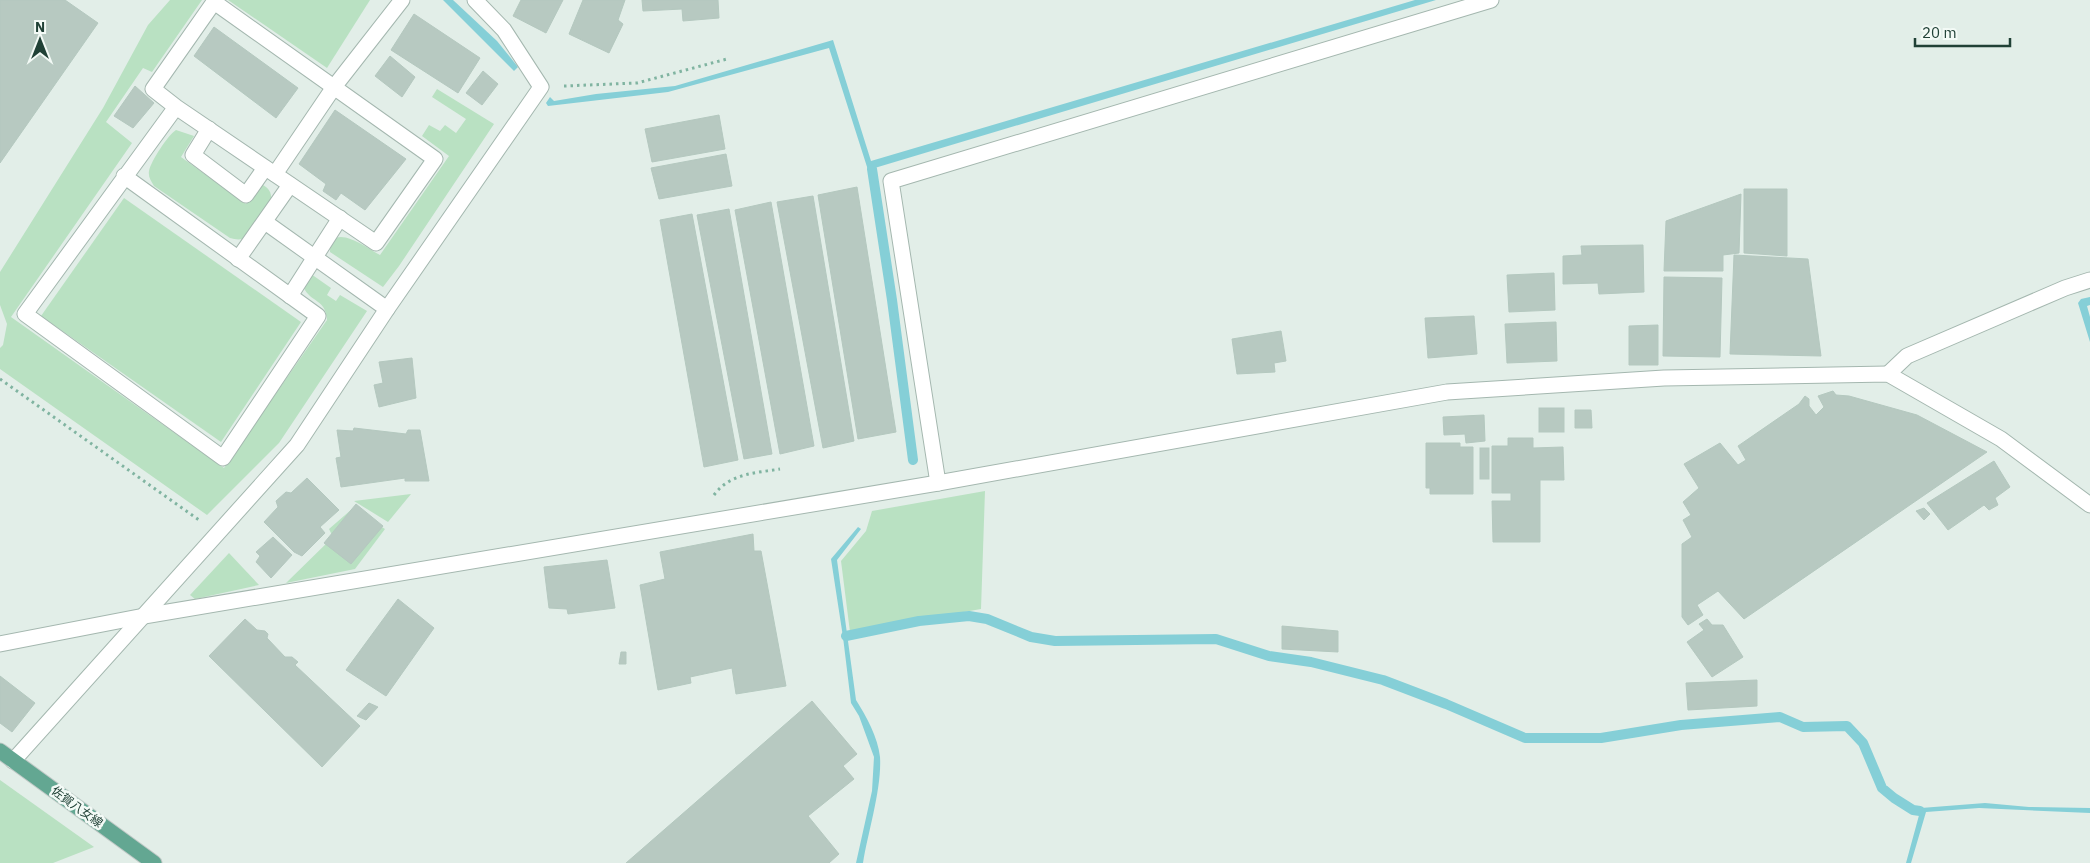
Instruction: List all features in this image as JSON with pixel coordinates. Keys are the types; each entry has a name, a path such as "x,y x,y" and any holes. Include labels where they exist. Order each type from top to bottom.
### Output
{"main road":[{"name":"佐賀八女線","path":"0,751 154,863"}],"street":[{"path":"209,129 193,155 246,195 270,171 402,0"},
{"path":"13,761 297,445 387,309 541,87 504,30 475,0"},
{"path":"938,483 891,181 1491,0"},
{"path":"214,2 334,87 435,159 376,243 176,107 153,89 214,2"},
{"path":"124,176 318,316 222,458 26,314 124,176 176,107"},
{"path":"238,259 290,185"},
{"path":"290,296 340,218"},
{"path":"265,222 387,309"},
{"path":"1888,374 1907,356 2065,288 2090,280"},
{"path":"0,644 144,616 938,483 1446,392 1664,378 1888,374 2001,439 2090,505"}],"path":[{"path":"541,87 637,83 726,59"},
{"path":"0,378 218,533"},
{"path":"708,522 709,502 720,487 739,476 780,469"}],"green space":[{"path":"170,0 202,0 152,72 143,68 106,122 132,143 11,317 224,468 327,320 324,308 304,288 311,274 331,288 327,295 336,301 340,295 367,311 279,443 207,515 0,369 0,348 3,345 7,324 0,305 0,272 103,108 148,25"},
{"path":"228,0 370,0 327,68"},
{"path":"437,89 494,124 383,287 330,252 332,243 336,238 350,239 380,255 449,156 422,136 429,125 440,131 445,125 456,133 466,119 432,97"},
{"path":"176,130 194,136 181,157 246,204 261,184 269,190 271,199 268,209 246,237 242,239 230,238 154,186 149,175 150,167 164,143"},
{"path":"124,198 301,322 221,442 41,316"},
{"path":"985,491 981,609 850,632 841,561 866,531 872,511"},
{"path":"411,494 388,522 354,501"},
{"path":"352,509 385,529 355,569 286,583 333,537 329,529"},
{"path":"229,553 259,585 195,599 190,595"},
{"path":"0,780 94,847 53,863 0,863"}],"water":[{"path":"443,0 453,0 497,41 518,67 514,71"},
{"path":"1415,0 1436,0 868,170 829,48 668,92 548,106 546,103 550,97 554,101 596,94 675,86 833,40 871,161"},
{"path":"2090,297 2090,305 2087,306 2090,317 2090,342 2078,303 2081,299"},
{"path":"858,527 861,529 837,560 856,700 874,734 880,757 877,796 863,863 856,863 872,791 874,757 859,716 851,703 831,559"},
{"path":"1985,803 2029,807 2090,808 2090,813 1979,808 1926,812 1911,863 1906,863 1921,808"}],"building":[{"path":"0,0 65,0 98,23 0,163"},
{"path":"521,0 563,0 546,33 513,16"},
{"path":"583,0 625,0 618,20 623,24 609,53 569,34"},
{"path":"642,0 718,0 719,18 683,21 682,9 643,11"},
{"path":"414,14 480,58 458,93 391,50"},
{"path":"214,27 298,88 276,118 194,56"},
{"path":"390,56 415,77 402,97 375,76"},
{"path":"483,71 498,84 482,105 466,93"},
{"path":"135,86 154,103 133,128 114,116"},
{"path":"335,110 406,159 365,210 341,193 336,200 323,191 326,184 299,164"},
{"path":"719,115 725,149 652,162 645,129"},
{"path":"726,154 732,186 659,199 651,168"},
{"path":"857,187 896,432 858,439 818,195"},
{"path":"1744,189 1787,189 1787,256 1744,253"},
{"path":"1741,194 1739,253 1723,255 1723,271 1664,271 1666,221"},
{"path":"813,196 854,441 823,448 777,202"},
{"path":"771,202 814,446 780,454 735,210"},
{"path":"729,209 772,454 744,459 697,215"},
{"path":"692,214 738,460 704,467 660,220"},
{"path":"1643,245 1644,292 1599,294 1598,283 1563,284 1563,256 1582,255 1581,246"},
{"path":"1734,255 1808,259 1821,356 1730,354"},
{"path":"1554,273 1555,310 1509,312 1507,275"},
{"path":"1664,277 1722,278 1720,357 1663,356"},
{"path":"1474,316 1477,354 1428,358 1425,318"},
{"path":"1556,322 1557,361 1507,363 1505,324"},
{"path":"1658,325 1658,365 1629,365 1629,326"},
{"path":"1281,331 1286,361 1274,363 1275,372 1237,374 1232,339"},
{"path":"412,358 416,398 379,407 374,385 383,383 379,362"},
{"path":"1833,391 1836,395 1849,396 1917,415 1987,452 1744,619 1718,591 1697,605 1703,615 1688,625 1682,617 1682,544 1692,537 1683,520 1691,515 1683,502 1699,488 1684,464 1720,443 1738,465 1746,460 1738,446 1799,404 1805,396 1809,399 1809,406 1816,415 1824,407 1818,396"},
{"path":"1539,408 1564,408 1564,432 1539,432"},
{"path":"1575,410 1591,410 1592,428 1575,428"},
{"path":"1484,415 1485,441 1466,443 1465,434 1444,435 1443,417"},
{"path":"354,428 406,434 408,430 420,430 429,481 405,481 405,478 341,487 336,458 341,457 337,430 353,431"},
{"path":"1508,438 1533,438 1533,448 1563,447 1564,480 1540,480 1540,542 1493,542 1492,501 1511,501 1511,493 1492,493 1492,446 1508,446"},
{"path":"1426,443 1460,443 1460,447 1473,447 1473,494 1430,494 1430,488 1426,488"},
{"path":"1480,448 1489,448 1489,479 1480,479"},
{"path":"1994,461 2010,487 1995,498 1998,505 1989,510 1984,505 1948,530 1927,503"},
{"path":"307,478 339,510 320,527 325,533 302,556 294,552 264,522 278,507 276,501 286,492 291,493"},
{"path":"356,504 383,526 351,564 324,543"},
{"path":"1924,508 1930,514 1924,520 1916,511"},
{"path":"753,534 754,551 761,551 786,686 736,694 732,668 690,677 691,683 658,690 640,585 665,579 660,552"},
{"path":"273,537 292,555 271,578 256,562 260,556 256,552"},
{"path":"607,560 615,608 568,614 567,609 549,608 544,567"},
{"path":"398,599 434,628 386,696 346,670"},
{"path":"245,619 257,630 265,631 268,634 267,638 285,657 292,657 298,662 295,665 360,726 322,767 209,656"},
{"path":"1707,619 1712,625 1723,625 1743,657 1712,677 1687,642 1704,630 1699,624"},
{"path":"1282,626 1338,631 1338,652 1282,649"},
{"path":"621,652 626,652 626,664 619,664"},
{"path":"0,676 35,703 12,732 0,723"},
{"path":"1757,680 1757,706 1688,710 1686,683"},
{"path":"812,701 857,754 843,766 854,779 808,816 839,854 829,863 626,863"},
{"path":"369,703 378,707 366,720 357,716"}],"waterway":[{"path":"872,169 892,300 913,460"},
{"path":"846,636 919,621 969,616 987,619 1031,637 1055,641 1216,639 1269,656 1311,662 1383,680 1446,704 1525,738 1601,738 1681,725 1780,717 1803,727 1847,726 1863,743 1882,788 1913,810 1920,811"}]}
